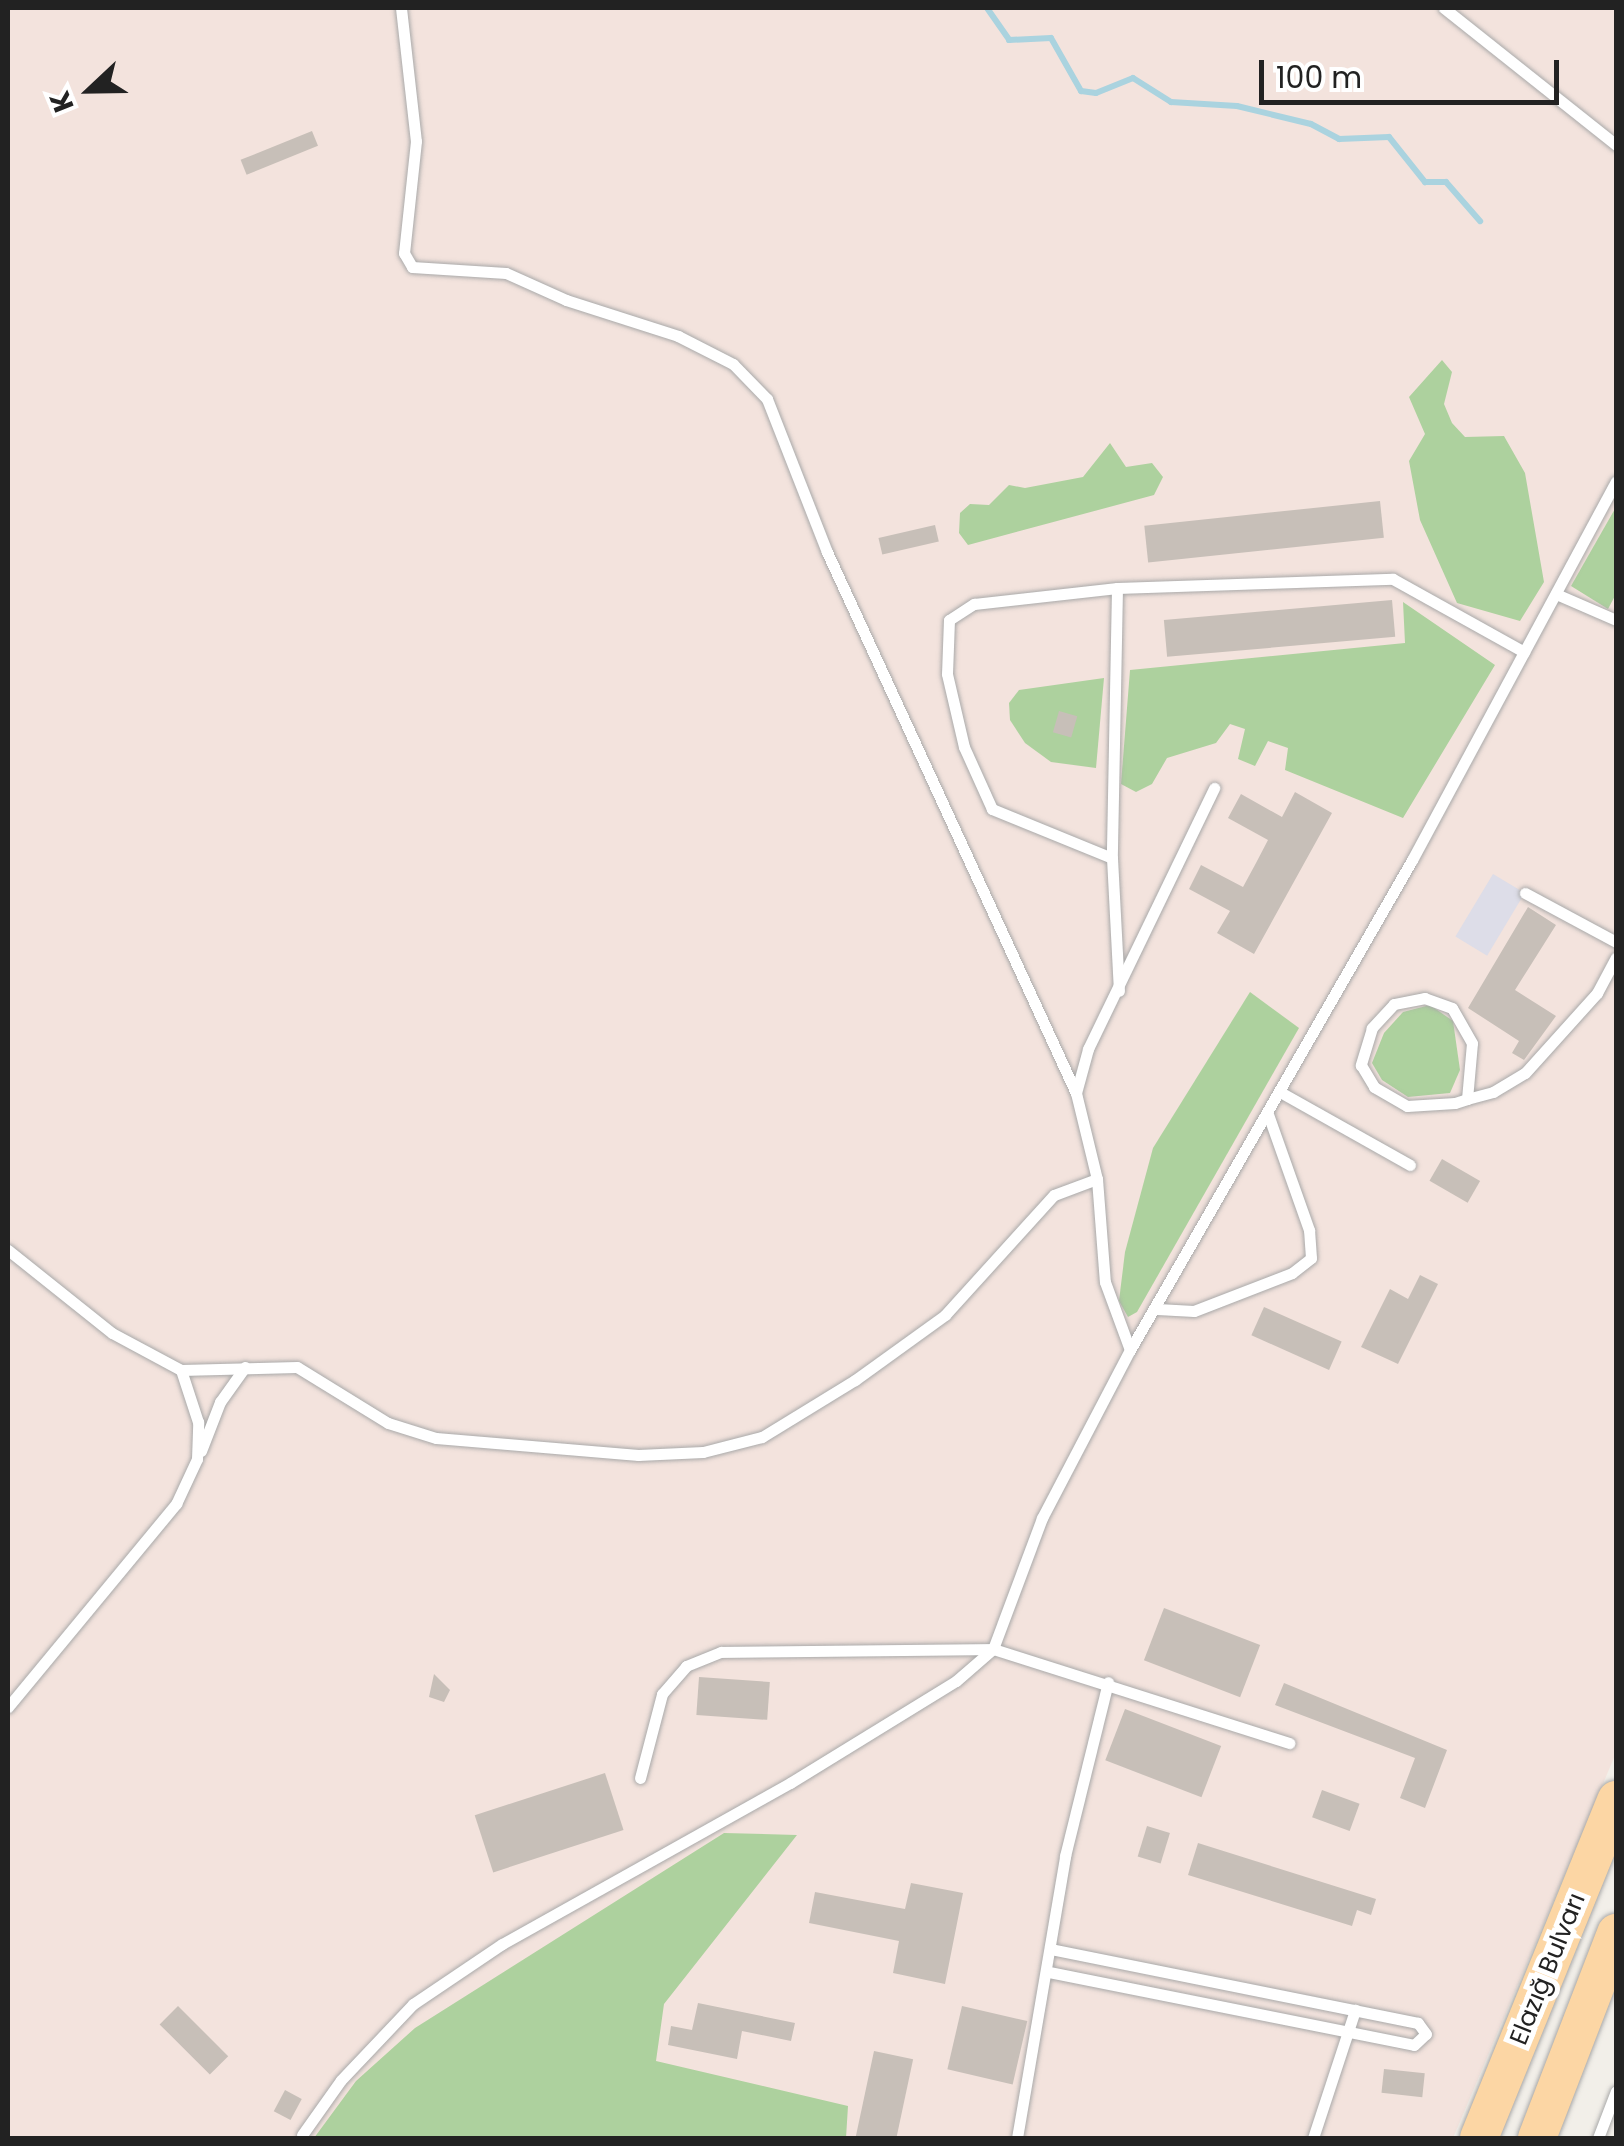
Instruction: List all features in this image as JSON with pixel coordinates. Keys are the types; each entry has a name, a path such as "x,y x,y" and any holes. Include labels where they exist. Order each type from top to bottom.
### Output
{"main road":[{"name":"Elazığ Bulvarı","path":"1479,2138 1616,1800"},
{"name":"Elazığ Bulvarı","path":"1537,2138 1616,1933"}],"lane":[{"path":"401,8 416,141 404,253 412,267 506,273 566,300 678,336 733,364 768,399 834,567 1076,1092 1098,1179 1105,1282 1130,1350"},
{"path":"1444,8 1616,145"},
{"path":"298,2137 341,2080 413,2004 502,1944 790,1783 956,1681 994,1650 1042,1518 1130,1350 1268,1114 1616,481"},
{"path":"1112,858 992,809 964,747 947,674 949,620 974,604 1116,588 1393,579 1524,652"},
{"path":"1116,588 1112,858 1119,991"},
{"path":"1556,594 1616,620"},
{"path":"1076,1092 1088,1049 1214,788"},
{"path":"1525,893 1616,942"},
{"path":"1467,1100 1472,1043 1452,1008 1425,998 1394,1004 1372,1028 1361,1066 1374,1087 1407,1106 1467,1100 1525,1073 1597,993 1616,958"},
{"path":"1280,1092 1410,1166"},
{"path":"1157,1309 1194,1311 1292,1274 1311,1258 1310,1230 1268,1114"},
{"path":"8,1250 112,1333 181,1370 297,1367 388,1423 436,1438 638,1456 702,1452 762,1437 856,1380 945,1315 1054,1195 1098,1179"},
{"path":"8,1706 176,1504 220,1402 245,1366"},
{"path":"181,1370 198,1422 197,1459"},
{"path":"640,1778 662,1694 686,1666 721,1652 994,1650 1108,1682 1289,1742"},
{"path":"1017,2138 1049,1972 1064,1856 1108,1682"},
{"path":"1049,1972 1347,2034 1414,2045 1426,2034 1418,2022 1052,1949"},
{"path":"1313,2138 1356,2010"},
{"path":"1598,2138 1616,2091"}],"shaded area":[{"path":"8,8 1616,8 1616,1753 1453,2138 8,2138"},
{"path":"1493,874 1525,893 1487,956 1455,937"}],"green space":[{"path":"1442,360 1452,372 1444,404 1452,423 1465,437 1504,436 1525,473 1544,582 1520,621 1457,603 1420,520 1409,461 1425,434 1409,397"},
{"path":"1110,443 1126,467 1152,463 1163,477 1154,495 968,545 959,533 960,513 970,504 989,505 1009,485 1025,488 1083,477"},
{"path":"1616,507 1616,594 1608,609 1571,586"},
{"path":"1403,602 1495,665 1403,818 1285,770 1288,748 1268,741 1255,766 1238,759 1245,729 1230,724 1216,743 1167,758 1152,784 1136,792 1121,784 1130,670 1405,643"},
{"path":"1104,678 1096,768 1051,762 1025,743 1010,720 1009,703 1019,690"},
{"path":"1250,992 1299,1028 1137,1312 1128,1317 1119,1301 1125,1252 1153,1148"},
{"path":"1430,1005 1453,1021 1460,1070 1450,1093 1408,1097 1382,1080 1372,1063 1384,1033 1403,1012"},
{"path":"724,1833 797,1835 664,2004 656,2061 848,2106 846,2138 314,2138 356,2081 415,2028"}],"building":[{"path":"312,131 318,146 247,175 241,160"},
{"path":"1380,501 1384,538 1148,563 1144,526"},
{"path":"935,525 939,542 882,555 878,538"},
{"path":"1392,600 1395,637 1167,657 1164,620"},
{"path":"1059,711 1077,716 1071,737 1053,732"},
{"path":"1295,792 1332,813 1254,954 1217,933 1230,911 1189,889 1201,865 1243,887 1268,840 1228,818 1241,794 1282,817"},
{"path":"1528,907 1556,925 1515,990 1556,1016 1524,1060 1512,1053 1519,1041 1468,1008"},
{"path":"1442,1159 1480,1181 1468,1203 1430,1181"},
{"path":"1420,1275 1438,1284 1398,1364 1361,1347 1390,1289 1408,1299"},
{"path":"1264,1307 1342,1342 1329,1370 1251,1335"},
{"path":"1164,1608 1260,1645 1240,1697 1144,1660"},
{"path":"434,1674 450,1690 444,1702 429,1697"},
{"path":"699,1677 770,1682 767,1720 696,1715"},
{"path":"1284,1683 1447,1750 1425,1808 1400,1798 1415,1758 1275,1705"},
{"path":"1125,1709 1221,1746 1201,1797 1105,1760"},
{"path":"605,1773 624,1830 493,1872 475,1815"},
{"path":"1322,1790 1360,1804 1350,1831 1312,1817"},
{"path":"1147,1826 1170,1833 1161,1864 1138,1857"},
{"path":"1198,1843 1376,1899 1371,1915 1357,1910 1352,1926 1188,1875"},
{"path":"911,1883 963,1893 945,1984 893,1973 899,1941 809,1923 815,1892 905,1909"},
{"path":"698,2003 795,2023 791,2041 742,2031 737,2059 668,2045 671,2026 692,2030"},
{"path":"178,2006 228,2056 210,2075 160,2024"},
{"path":"962,2006 1027,2021 1013,2084 947,2069"},
{"path":"874,2051 913,2059 896,2138 856,2138"},
{"path":"1384,2069 1425,2073 1422,2097 1381,2093"},
{"path":"285,2090 302,2099 291,2120 274,2111"}],"waterway":[{"path":"987,8 1009,40 1051,38 1081,91 1096,93 1133,78 1171,102 1237,106 1311,124 1339,139 1389,137 1425,182 1446,182 1480,221"}]}
